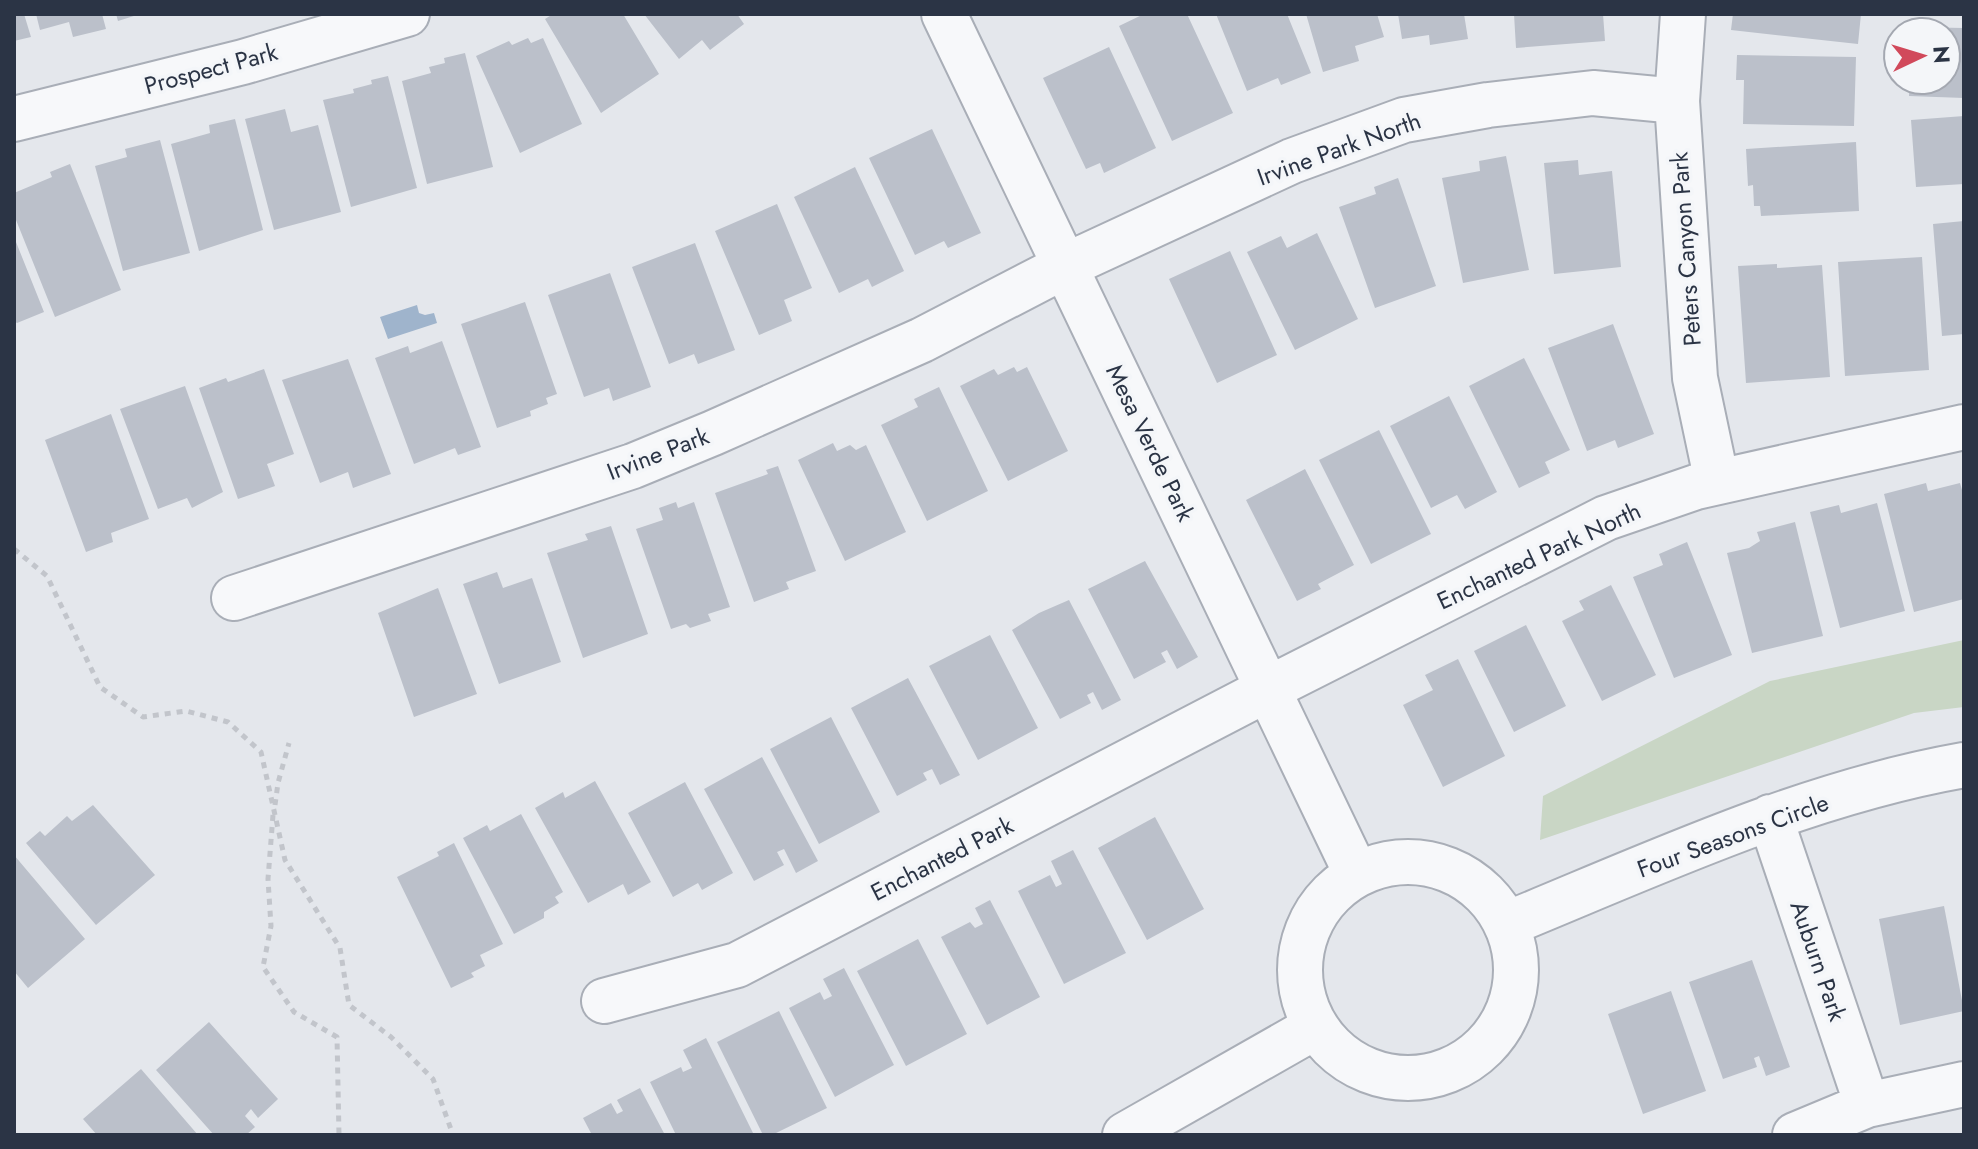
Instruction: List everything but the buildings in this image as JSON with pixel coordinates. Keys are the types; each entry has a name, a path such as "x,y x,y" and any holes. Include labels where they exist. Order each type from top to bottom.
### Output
{"street":[{"name":"Prospect Park","path":"14,119 243,62 407,14"},
{"name":"Mesa Verde Park","path":"944,14 1356,873"},
{"name":"Peters Canyon Park","path":"1683,14 1677,101 1695,378 1717,482"},
{"name":"Irvine Park North","path":"1065,266 1292,161 1404,120 1488,105 1593,93 1677,101"},
{"name":"Irvine Park","path":"234,598 633,466 843,377 1065,266"},
{"name":"Enchanted Park North","path":"1268,689 1606,518 1717,482 1964,427"},
{"name":"Enchanted Park","path":"604,1001 737,965 1070,795 1268,689"},
{"name":"Four Seasons Circle","path":"1507,924 1770,817 1916,773 1964,765"},
{"name":"Auburn Park","path":"1770,817 1867,1105"},
{"path":"1426,861 1459,873 1487,894 1507,924 1517,959 1514,996 1500,1029 1475,1056 1443,1074 1406,1079 1370,1072 1339,1054 1315,1027 1302,993 1300,958 1309,924 1329,895 1356,873 1390,862 1426,861"},
{"path":"1125,1135 1315,1027"},
{"path":"1795,1135 1867,1105 1964,1084"}],"path":[{"path":"14,549 47,576 100,687 143,717 186,711 228,722 261,752 285,860 340,948 349,1005 391,1037 433,1079 453,1135"},
{"path":"289,743 278,783 269,844 271,926 263,967 294,1012 337,1037 339,1135"}],"green space":[{"path":"1964,640 1964,707 1914,713 1540,840 1543,796 1770,681"}],"water":[{"path":"417,305 419,313 434,313 437,323 388,339 380,317"}]}
